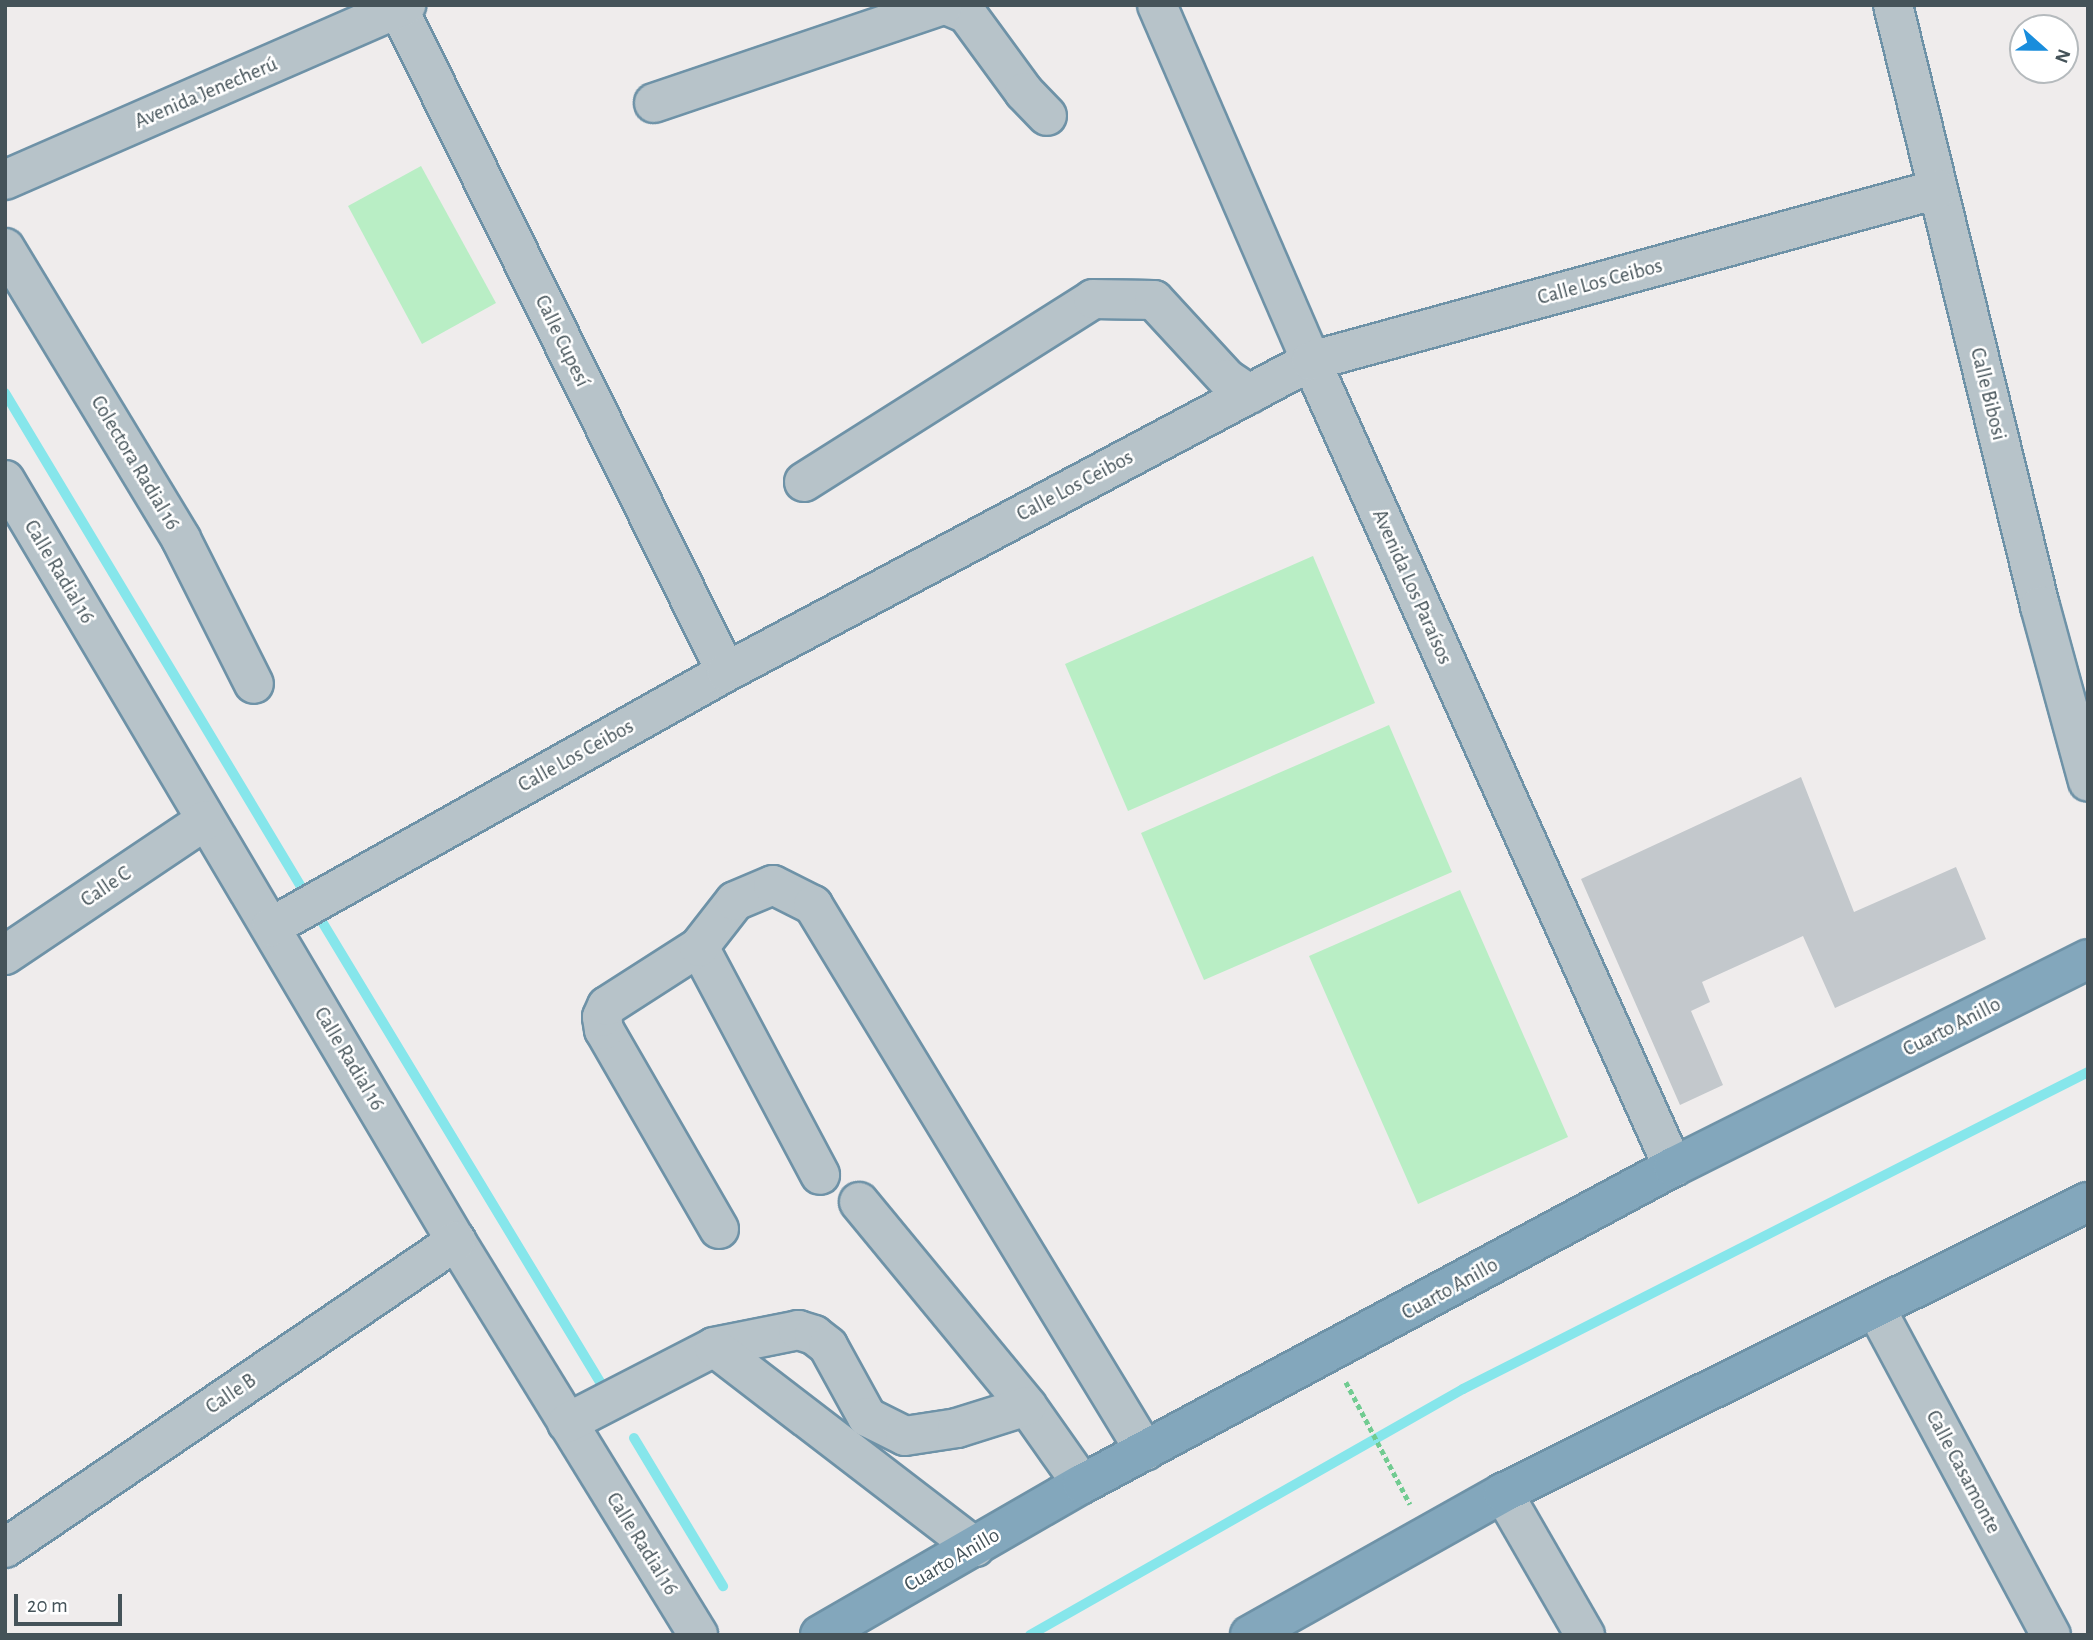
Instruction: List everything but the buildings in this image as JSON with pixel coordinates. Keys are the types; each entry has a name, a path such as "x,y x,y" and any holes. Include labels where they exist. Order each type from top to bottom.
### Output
{"highway":[{"name":"Cuarto Anillo","path":"820,1635 1082,1484 1672,1167 2088,959"},
{"path":"1250,1635 1503,1493 2088,1202"}],"street":[{"path":"654,103 945,5 967,14 1024,92 1047,116"},
{"name":"Avenida Los Paraísos","path":"1157,5 1311,361 1672,1167"},
{"name":"Calle Bibosi","path":"1893,5 2040,606 2088,782"},
{"name":"Avenida Jenecherú","path":"5,180 403,7"},
{"name":"Calle Cupesí","path":"403,7 726,672"},
{"name":"Calle Los Ceibos","path":"271,927 726,672 1311,361 1938,189"},
{"name":"Colectora Radial 16","path":"5,248 181,539 254,684"},
{"path":"804,482 1093,299 1154,300 1227,379 1249,394"},
{"name":"Calle Radial 16","path":"5,480 456,1241 698,1635"},
{"name":"Calle C","path":"5,955 206,820"},
{"path":"719,1229 604,1030 602,1017 607,1006 699,947 735,901 774,885 813,905 1145,1451"},
{"path":"699,947 820,1175"},
{"path":"859,1202 1027,1406 1082,1484"},
{"name":"Calle B","path":"5,1548 456,1241"},
{"name":"Calle Casamonte","path":"1876,1309 2051,1635"},
{"path":"566,1423 714,1347 798,1330 814,1335 828,1346 867,1417 905,1436 957,1428 1027,1406"},
{"path":"714,1347 975,1547"},
{"path":"1503,1493 1585,1635"}],"path":[{"path":"1366,1417 1393,1473"}],"green space":[{"path":"421,166 496,303 422,344 348,206"},
{"path":"1313,556 1375,703 1128,811 1065,664"},
{"path":"1389,725 1452,872 1204,980 1141,833"},
{"path":"1460,890 1568,1137 1418,1204 1309,956"}],"waterway":[{"path":"5,393 306,895"},
{"path":"318,915 600,1382"},
{"path":"1030,1635 1463,1389 2088,1072"},
{"path":"634,1438 723,1586"}]}
